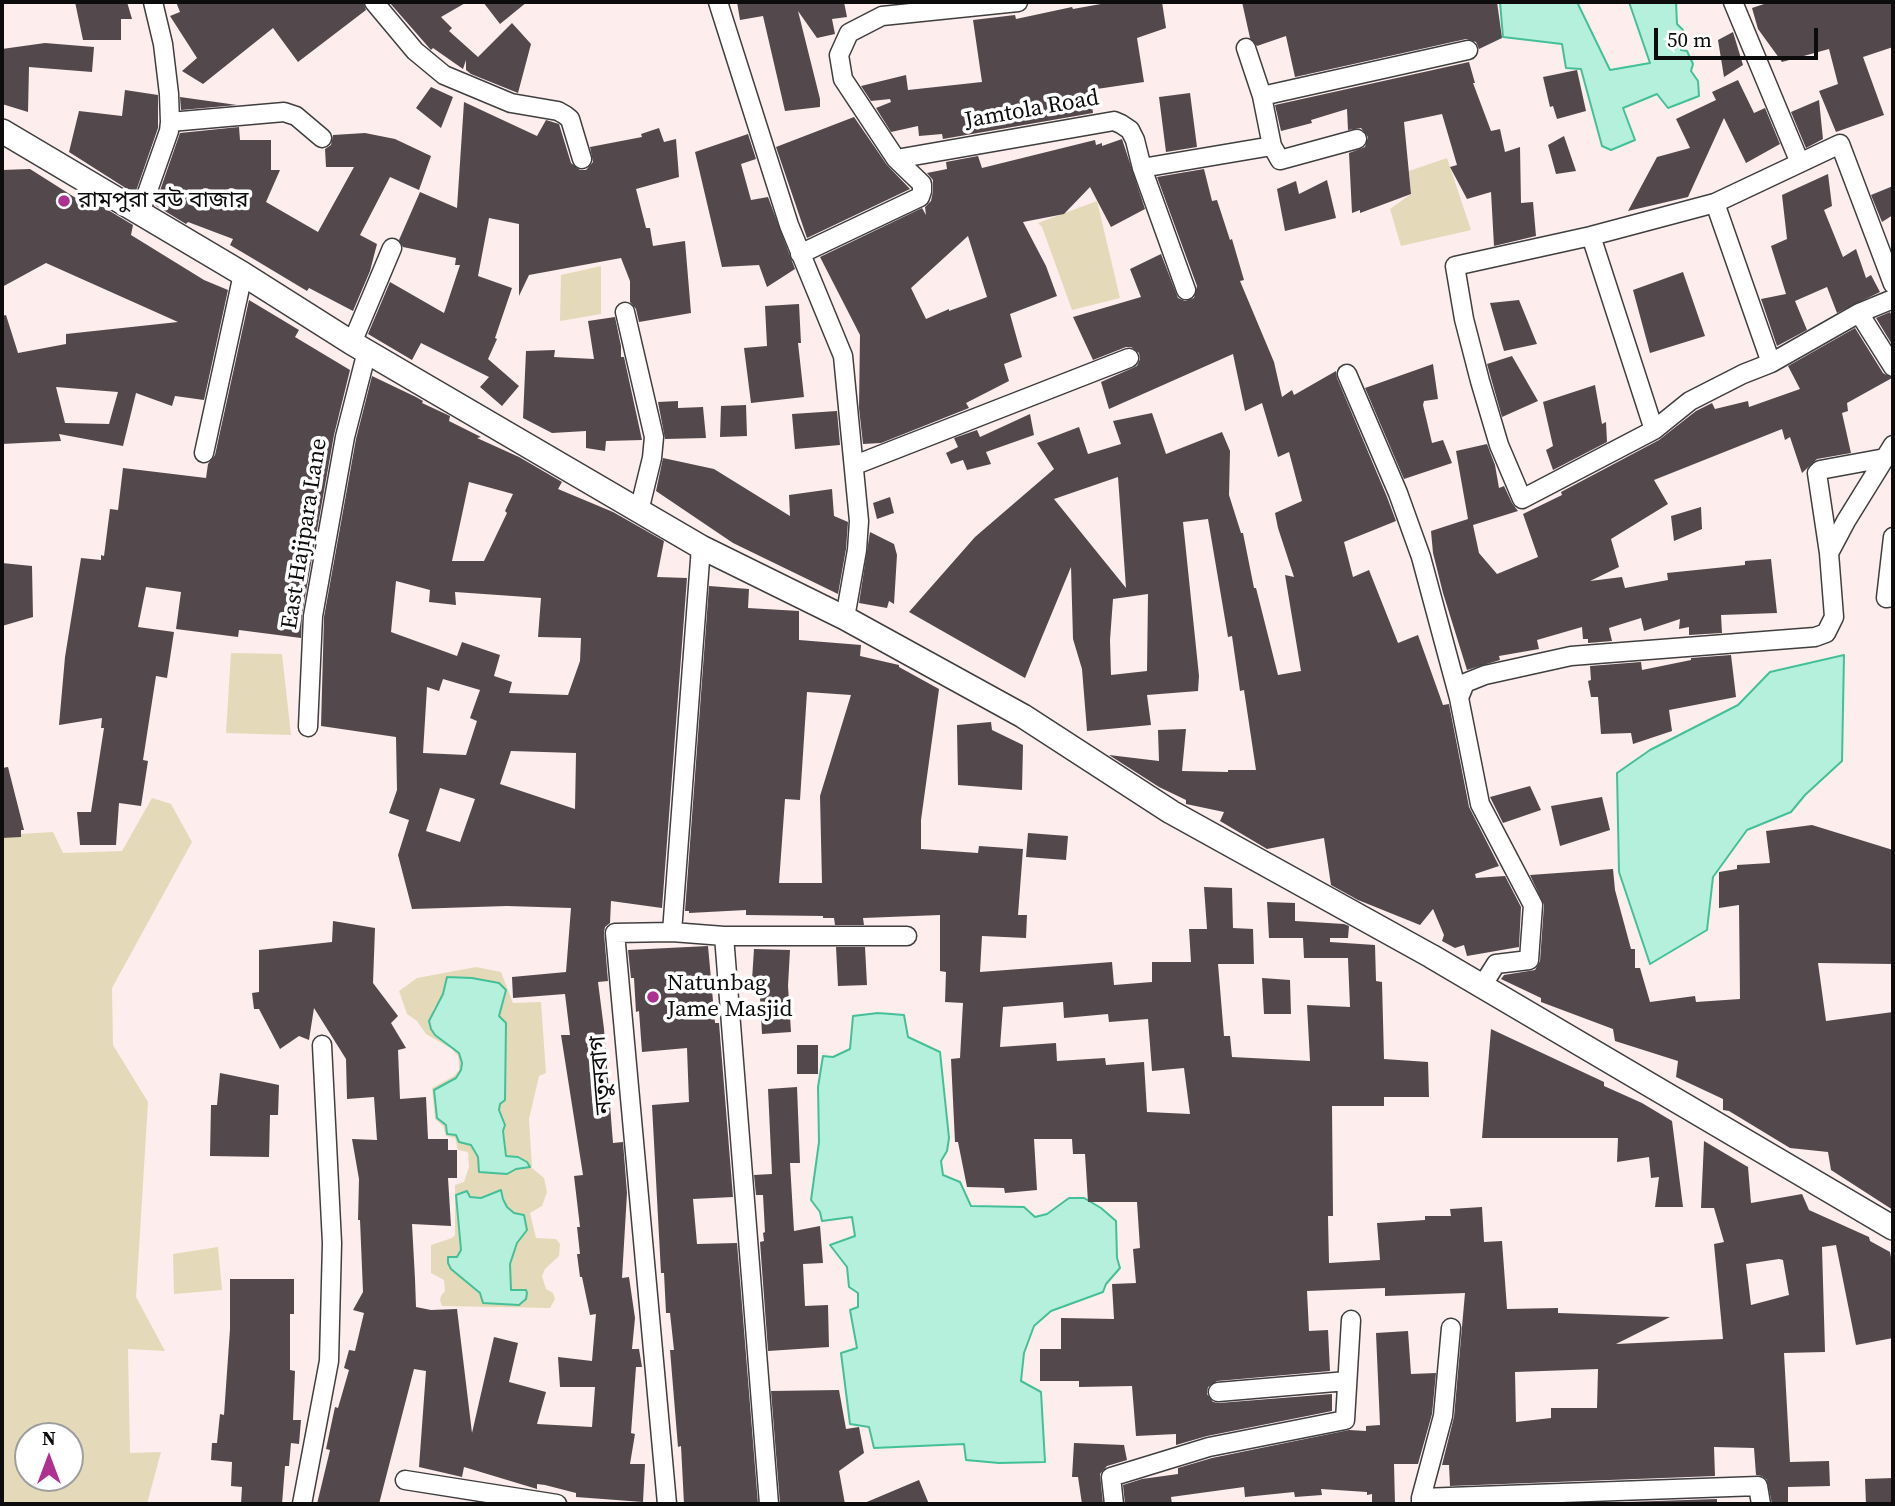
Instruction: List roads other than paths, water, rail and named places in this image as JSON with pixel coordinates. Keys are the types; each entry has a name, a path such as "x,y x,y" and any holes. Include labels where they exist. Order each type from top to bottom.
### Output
{"street":[{"path":"140,213 170,122 164,57 153,2"},
{"path":"374,2 415,51 444,75 511,103 565,115 570,119 582,159"},
{"path":"718,2 789,225 843,356 859,521 857,550 845,618"},
{"path":"800,254 920,197 922,184 896,159 843,79 839,55 849,33 884,9 1018,2"},
{"path":"1733,2 1800,163"},
{"path":"1246,48 1262,96 1272,146 1280,160 1357,139"},
{"path":"1262,96 1468,50"},
{"path":"170,122 284,112 296,117 322,138"},
{"name":"Jamtola Road","path":"896,159 1114,121 1130,130 1186,290"},
{"path":"2,131 360,347 701,547 845,618 1023,716 1171,812 1482,986 1893,1228"},
{"path":"1893,284 1840,144 1715,203 1591,236 1455,266 1464,319 1480,381 1499,444 1522,499 1654,430 1690,401 1771,363 1859,313 1893,299"},
{"path":"1142,168 1272,146"},
{"path":"1715,203 1771,363"},
{"path":"1591,236 1654,430"},
{"name":"East Hajipara Lane","path":"308,727 313,616 360,347 392,248"},
{"path":"204,453 243,274"},
{"path":"625,312 654,437 652,458 639,511"},
{"path":"1859,313 1893,367"},
{"path":"855,465 1129,358"},
{"path":"1347,374 1398,493 1421,556 1459,698 1480,804 1533,905 1529,960 1496,964 1482,986"},
{"path":"1459,698 1465,684 1485,675 1571,656 1815,637 1826,633 1834,617 1829,553 1817,473 1889,452"},
{"path":"1829,553 1889,452"},
{"path":"1893,537 1886,598 1893,597"},
{"path":"672,932 701,547"},
{"name":"নতুনবাগ","path":"667,1504 615,933 907,936"},
{"path":"724,936 769,1504"},
{"path":"302,1504 329,1362 332,1243 322,1045"},
{"path":"1114,1504 1111,1477 1209,1447 1345,1420 1351,1320"},
{"path":"1451,1328 1443,1416 1421,1501 1758,1486 1761,1504"},
{"path":"1218,1392 1347,1381"},
{"path":"405,1480 557,1504"}],"place":[{"name":"রামপুরা বউ বাজার","path":"64,201"},
{"name":"Natunbag Jame Masjid","path":"653,997"}]}
